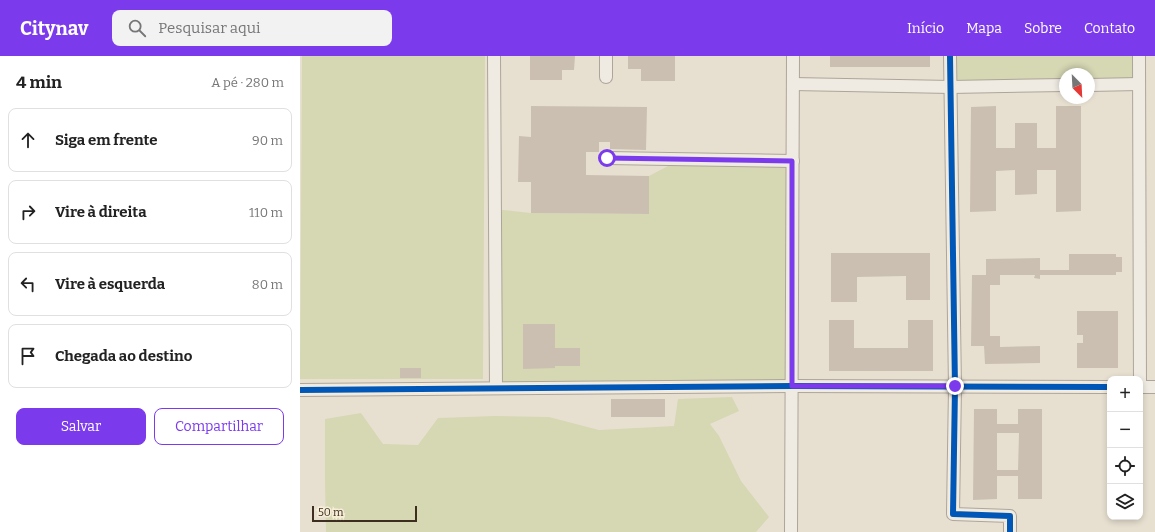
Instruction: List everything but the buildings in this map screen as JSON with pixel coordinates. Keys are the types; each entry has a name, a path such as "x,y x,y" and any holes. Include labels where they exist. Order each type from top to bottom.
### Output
{"street":[{"path":"494,56 496,388"},
{"path":"606,56 606,77"},
{"path":"791,532 793,56"},
{"path":"950,56 955,386 953,514 1010,516 1010,532"},
{"path":"1139,56 1140,376"},
{"path":"793,84 951,87 1059,86"},
{"path":"1095,85 1139,84"},
{"path":"607,158 792,161"},
{"path":"300,390 792,386 1107,387"},
{"path":"1143,387 1155,387"}],"green space":[{"path":"302,56 485,56 483,379 300,379"},
{"path":"950,56 1139,56 1139,84 1095,85 1095,68 1059,68 1059,85 951,87"},
{"path":"786,161 792,386 496,388 495,209 531,213 648,214 649,176 668,166"},
{"path":"732,397 739,411 710,424 719,436 741,481 769,517 756,532 326,532 325,419 361,413 383,444 418,445 438,418 495,416 549,417 599,430 674,426 678,399"}],"cycle path":[{"path":"950,56 955,387 953,514 1010,516 1010,532"},
{"path":"300,390 792,386 1107,387"}],"route":[{"path":"607,158 792,161 792,386 955,386"}]}
